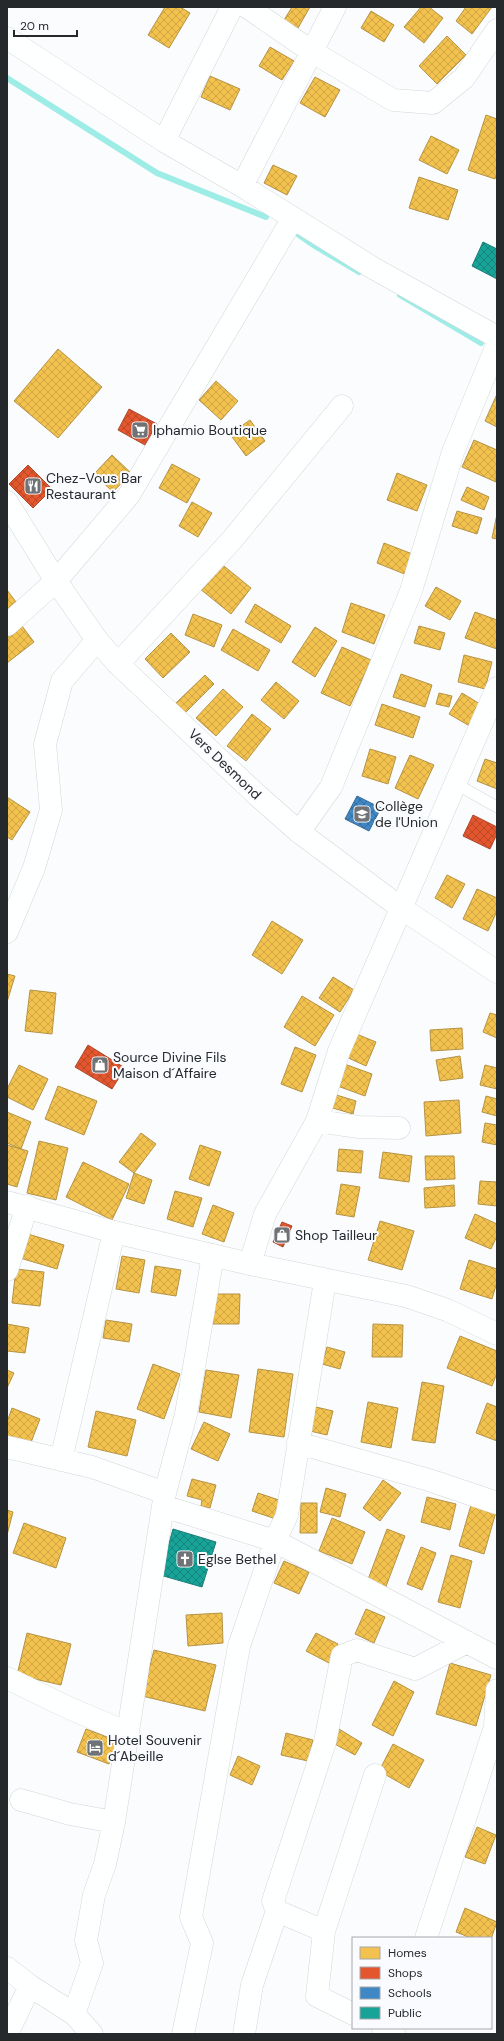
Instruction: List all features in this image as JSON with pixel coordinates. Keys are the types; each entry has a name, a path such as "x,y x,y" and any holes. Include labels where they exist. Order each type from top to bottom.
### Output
{"street":[{"path":"164,142 232,7"},
{"path":"248,7 311,52 393,100 433,103 464,78 494,40"},
{"path":"242,186 335,7"},
{"path":"7,38 164,142 242,186 373,268 497,337"},
{"path":"7,624 56,581 128,495 293,218"},
{"path":"299,832 331,788 408,598 453,452 497,345"},
{"path":"118,664 231,541 342,406"},
{"name":"Vers Desmond","path":"7,502 56,581 98,640 118,664 257,796 299,832 401,908 497,972"},
{"path":"7,932 34,868 51,810 45,744 62,681 98,640"},
{"path":"250,1264 265,1214 318,1121 339,1051 497,688"},
{"path":"318,1121 359,1127 399,1128"},
{"path":"7,1270 17,1204 114,1232 325,1281 406,1296 447,1310 497,1334"},
{"path":"61,1460 114,1232"},
{"path":"74,2014 92,1963 86,1940 94,1895 105,1864 114,1822 164,1499 186,1414 213,1255"},
{"path":"183,2034 202,1943 192,1917 239,1646 275,1541 287,1515 325,1281"},
{"path":"298,1443 429,1480 497,1503"},
{"path":"7,1447 92,1467 164,1499 275,1541 497,1658"},
{"path":"244,2034 252,1985 277,1912 273,1901 325,1742 342,1656 357,1650 415,1670 467,1642"},
{"path":"7,1678 128,1734"},
{"path":"426,1937 495,1727 497,1690"},
{"path":"352,2014 317,1996 324,1931 376,1776"},
{"path":"21,1800 70,1814 114,1822"},
{"path":"277,1912 324,1931"},
{"path":"7,1968 30,1986 74,2014 92,2034"},
{"path":"7,2034 30,1986"}],"lane":[{"path":"456,784 497,807"}],"building: Homes":[{"path":"165,7 180,7 190,13 169,48 148,35"},
{"path":"292,7 310,7 298,28 284,20"},
{"path":"421,7 429,7 443,18 424,43 404,27"},
{"path":"466,7 492,7 472,34 456,21"},
{"path":"371,11 394,25 384,42 361,28"},
{"path":"447,36 466,55 437,84 419,66"},
{"path":"270,47 294,61 282,80 259,66"},
{"path":"210,76 240,89 230,110 201,97"},
{"path":"315,77 340,90 325,117 300,103"},
{"path":"486,115 497,119 497,174 495,179 468,170"},
{"path":"431,136 459,150 447,174 419,160"},
{"path":"273,165 297,176 287,195 264,183"},
{"path":"419,177 458,190 448,220 409,208"},
{"path":"58,349 102,387 58,438 14,401"},
{"path":"216,381 238,401 221,420 199,400"},
{"path":"497,394 497,427 485,421"},
{"path":"250,420 265,441 246,456 230,434"},
{"path":"474,440 497,450 496,482 462,467"},
{"path":"112,455 131,473 113,492 94,474"},
{"path":"172,464 200,479 187,503 159,488"},
{"path":"397,473 427,485 417,511 387,500"},
{"path":"467,487 489,497 484,510 461,500"},
{"path":"192,502 212,513 198,537 179,526"},
{"path":"457,511 482,518 477,534 452,526"},
{"path":"497,514 497,539 492,538"},
{"path":"384,543 415,555 407,575 377,563"},
{"path":"219,562 251,588 231,614 199,588"},
{"path":"436,587 461,601 450,620 425,606"},
{"path":"7,590 16,602 7,610"},
{"path":"351,603 385,615 374,644 342,632"},
{"path":"255,604 291,626 281,643 245,622"},
{"path":"475,612 497,620 497,649 465,638"},
{"path":"193,614 222,625 214,647 185,635"},
{"path":"22,626 34,642 7,663 7,638"},
{"path":"419,626 445,633 440,650 414,643"},
{"path":"315,627 337,641 315,677 292,662"},
{"path":"233,629 270,650 258,671 221,650"},
{"path":"171,633 190,652 163,678 145,659"},
{"path":"342,647 371,660 350,706 321,693"},
{"path":"464,655 492,662 485,689 458,682"},
{"path":"401,674 432,685 425,707 393,697"},
{"path":"205,675 214,684 185,713 176,703"},
{"path":"276,682 299,701 284,719 261,700"},
{"path":"223,689 243,707 216,736 196,718"},
{"path":"439,693 452,696 449,707 436,704"},
{"path":"462,693 485,707 473,728 449,714"},
{"path":"382,704 420,717 413,738 375,725"},
{"path":"252,714 271,729 246,761 227,746"},
{"path":"370,749 396,757 388,784 362,776"},
{"path":"410,755 434,765 418,799 395,788"},
{"path":"485,759 497,763 497,789 477,781"},
{"path":"7,797 30,812 12,840 7,837"},
{"path":"447,875 465,884 452,908 435,898"},
{"path":"477,889 497,898 497,911 488,931 463,919"},
{"path":"272,921 303,940 282,974 252,955"},
{"path":"7,974 15,976 7,1002"},
{"path":"333,977 354,990 340,1012 319,998"},
{"path":"30,990 56,993 52,1034 25,1031"},
{"path":"302,996 334,1015 315,1046 284,1027"},
{"path":"490,1013 497,1015 497,1038 483,1032"},
{"path":"462,1028 463,1049 431,1051 430,1030"},
{"path":"354,1033 376,1042 366,1066 344,1056"},
{"path":"295,1047 316,1055 302,1092 281,1084"},
{"path":"460,1056 463,1078 440,1081 436,1060"},
{"path":"339,1062 372,1074 365,1096 332,1084"},
{"path":"19,1065 48,1079 33,1110 7,1097 7,1089"},
{"path":"485,1065 497,1068 497,1089 480,1085"},
{"path":"58,1086 97,1101 84,1135 45,1119"},
{"path":"330,1093 356,1101 353,1114 326,1106"},
{"path":"486,1096 497,1099 497,1116 482,1112"},
{"path":"459,1100 461,1133 426,1136 424,1102"},
{"path":"7,1112 31,1122 21,1149 7,1143"},
{"path":"485,1123 497,1125 497,1145 482,1142"},
{"path":"141,1133 156,1144 134,1173 119,1162"},
{"path":"39,1141 68,1148 56,1200 27,1193"},
{"path":"7,1145 28,1151 17,1187 7,1184"},
{"path":"200,1145 221,1152 209,1186 189,1179"},
{"path":"339,1149 363,1151 361,1173 337,1171"},
{"path":"383,1152 412,1156 409,1182 379,1178"},
{"path":"425,1156 454,1156 455,1179 426,1180"},
{"path":"83,1162 129,1184 112,1220 66,1197"},
{"path":"134,1173 152,1180 144,1204 126,1198"},
{"path":"480,1181 497,1182 497,1206 478,1204"},
{"path":"341,1184 360,1187 354,1217 336,1214"},
{"path":"454,1185 455,1206 425,1208 424,1188"},
{"path":"175,1191 202,1198 193,1227 167,1219"},
{"path":"213,1205 234,1213 224,1242 202,1234"},
{"path":"475,1214 497,1224 497,1236 491,1249 465,1238"},
{"path":"380,1221 414,1231 402,1270 368,1260"},
{"path":"28,1234 64,1245 57,1269 20,1258"},
{"path":"122,1256 145,1260 139,1293 116,1289"},
{"path":"469,1260 497,1269 497,1282 492,1299 460,1289"},
{"path":"155,1266 181,1270 176,1296 151,1292"},
{"path":"16,1269 44,1272 40,1306 12,1303"},
{"path":"214,1294 240,1294 239,1324 213,1324"},
{"path":"106,1320 132,1324 129,1342 103,1338"},
{"path":"7,1324 29,1328 25,1353 7,1351"},
{"path":"373,1324 403,1325 402,1357 372,1357"},
{"path":"460,1336 497,1351 497,1373 492,1386 447,1368"},
{"path":"327,1347 345,1352 340,1369 322,1364"},
{"path":"153,1364 180,1374 164,1419 137,1409"},
{"path":"258,1369 293,1374 284,1437 249,1432"},
{"path":"7,1370 14,1373 7,1388"},
{"path":"206,1370 239,1375 231,1418 199,1412"},
{"path":"422,1382 444,1386 435,1443 412,1440"},
{"path":"368,1402 398,1408 391,1448 361,1442"},
{"path":"487,1403 497,1407 497,1441 476,1433"},
{"path":"316,1407 333,1411 327,1435 310,1431"},
{"path":"12,1408 40,1419 30,1445 7,1436 7,1422"},
{"path":"96,1411 136,1420 127,1456 88,1447"},
{"path":"204,1422 230,1434 218,1461 191,1449"},
{"path":"192,1479 216,1485 210,1508 201,1506 202,1500 187,1496"},
{"path":"383,1480 401,1493 380,1521 363,1508"},
{"path":"326,1488 346,1494 340,1517 320,1512"},
{"path":"258,1493 282,1501 276,1519 252,1511"},
{"path":"427,1497 456,1504 450,1530 421,1522"},
{"path":"301,1503 317,1503 317,1533 300,1533"},
{"path":"471,1505 496,1512 484,1554 459,1546"},
{"path":"7,1510 13,1512 7,1535"},
{"path":"332,1518 365,1532 352,1564 319,1551"},
{"path":"24,1523 66,1538 56,1568 13,1553"},
{"path":"387,1529 405,1536 385,1589 367,1582"},
{"path":"421,1547 436,1553 422,1590 407,1584"},
{"path":"451,1555 472,1561 460,1608 438,1602"},
{"path":"284,1561 309,1572 299,1594 274,1583"},
{"path":"366,1609 385,1617 374,1643 355,1634"},
{"path":"222,1613 223,1643 188,1646 186,1615"},
{"path":"27,1633 71,1644 61,1685 17,1675"},
{"path":"316,1633 338,1644 329,1663 306,1651"},
{"path":"154,1650 216,1665 205,1711 142,1696"},
{"path":"450,1663 491,1675 476,1726 436,1714"},
{"path":"394,1681 414,1692 393,1736 372,1725"},
{"path":"86,1729 118,1741 109,1764 77,1752"},
{"path":"339,1729 362,1743 355,1755 331,1742"},
{"path":"286,1733 313,1740 308,1761 281,1755"},
{"path":"393,1744 424,1760 409,1788 379,1771"},
{"path":"238,1756 260,1766 252,1785 230,1775"},
{"path":"477,1827 496,1835 485,1864 465,1857"},
{"path":"465,1908 497,1922 492,1937 468,1937 456,1932"}],"building: Shops":[{"path":"129,409 157,424 145,445 118,430"},
{"path":"28,465 52,489 33,508 9,484"},
{"path":"473,815 497,827 497,834 490,849 463,836"},
{"path":"88,1045 125,1068 112,1089 75,1067"},
{"path":"282,1222 292,1226 283,1247 273,1242"}],"building: Schools":[{"path":"357,796 381,808 369,831 345,819"}],"building: Public":[{"path":"483,242 497,249 497,279 472,266"},
{"path":"173,1529 216,1542 202,1587 160,1575"}],"waterway":[{"path":"7,78 157,173 266,217"},
{"path":"299,235 359,272"},
{"path":"400,295 481,343"}],"place":[{"name":"Iphamio Boutique","path":"140,430"},
{"name":"Chez-Vous Bar Restaurant","path":"33,486"},
{"name":"Collège de l'Union","path":"362,814"},
{"name":"Source Divine Fils Maison d´Affaire","path":"100,1065"},
{"name":"Shop Tailleur","path":"282,1235"},
{"name":"Eglse Bethel","path":"185,1559"},
{"name":"Hotel Souvenir d´Abeille","path":"95,1748"}]}
